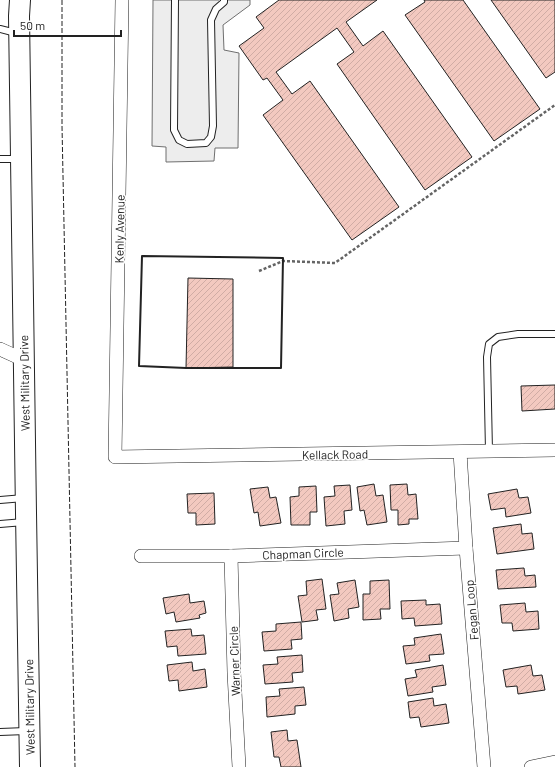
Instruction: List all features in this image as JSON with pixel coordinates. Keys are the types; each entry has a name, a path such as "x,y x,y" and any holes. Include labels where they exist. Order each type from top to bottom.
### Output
{"main road":[{"name":"West Military Drive","path":"20,0 19,34 30,767"}],"street":[{"name":"Kenly Avenue","path":"115,457 122,0"},
{"path":"0,349 24,360"},
{"name":"Kellack Road","path":"115,457 555,450"},
{"name":"Fegan Loop","path":"460,452 466,548 484,767"},
{"name":"Chapman Circle","path":"141,556 231,556 466,548"},
{"name":"Warner Circle","path":"231,556 234,673 240,767"},
{"path":"531,767 555,762"}],"lane":[{"path":"175,0 174,130 179,140 187,144 206,143 211,137 213,126 211,20 216,9 224,2 224,0"},
{"path":"0,29 19,34"},
{"path":"0,159 21,159"},
{"path":"489,451 487,356 489,344 498,337 518,334 555,334"},
{"path":"0,500 26,498"},
{"path":"0,524 26,522"},
{"path":"0,732 30,731"}],"path":[{"path":"259,271 283,261 335,263 555,105"}],"shaded area":[{"path":"153,0 250,0 250,5 223,25 224,50 239,53 238,148 215,148 214,161 166,162 166,147 152,146"}],"building":[{"path":"279,0 377,0 346,22 363,46 383,31 472,157 425,190 337,64 354,52 337,28 276,72 292,94 310,81 399,207 352,240 263,115 283,100 267,78 263,80 239,46 264,28 256,17"},
{"path":"424,0 463,0 540,109 494,141 405,15 425,2"},
{"path":"491,0 555,0 555,72 546,78"},
{"path":"188,278 233,279 233,367 186,368"},
{"path":"555,385 555,409 522,411 521,386"},
{"path":"374,484 376,496 383,495 387,522 367,525 364,510 360,511 357,487"},
{"path":"407,484 408,495 416,494 418,519 409,519 409,524 398,525 398,510 391,510 390,485"},
{"path":"350,485 352,510 344,511 345,524 326,526 324,497 335,496 334,486"},
{"path":"316,486 317,512 310,512 310,525 291,525 290,497 299,496 299,487"},
{"path":"268,487 270,498 276,497 281,523 260,526 258,512 254,513 250,489"},
{"path":"517,489 519,498 528,497 531,513 506,517 505,508 491,510 488,494"},
{"path":"214,493 215,524 196,525 196,513 188,513 187,494"},
{"path":"521,524 522,534 532,533 534,549 497,554 493,528"},
{"path":"524,568 525,576 535,575 536,587 498,589 496,570"},
{"path":"322,579 326,609 316,610 318,620 302,622 298,596 307,595 306,581"},
{"path":"355,580 359,607 348,609 349,618 334,621 330,595 339,594 337,583"},
{"path":"389,580 390,609 380,609 381,619 363,620 363,594 370,594 370,581"},
{"path":"189,594 190,603 204,601 206,613 199,615 200,618 176,622 174,612 166,614 163,598"},
{"path":"426,600 426,605 440,604 442,624 415,626 414,618 402,619 401,601"},
{"path":"525,603 526,612 538,611 539,629 513,631 512,623 502,623 500,605"},
{"path":"301,622 302,639 291,640 292,649 264,651 262,632 276,631 276,624"},
{"path":"191,629 192,636 204,635 206,654 178,656 177,646 167,647 165,631"},
{"path":"441,634 444,654 429,655 430,661 406,664 403,646 415,645 414,638"},
{"path":"302,655 303,672 292,673 293,682 265,684 263,665 278,664 277,657"},
{"path":"192,662 193,671 205,669 207,687 179,691 178,680 169,681 167,665"},
{"path":"443,665 446,685 432,687 433,692 408,696 405,679 417,677 415,670"},
{"path":"531,665 533,676 542,675 545,690 518,694 517,686 506,687 503,670"},
{"path":"304,687 306,705 295,706 295,714 267,717 266,697 280,696 279,689"},
{"path":"433,698 434,706 446,704 449,723 421,727 419,717 410,718 408,702"},
{"path":"287,730 288,741 297,740 301,767 281,767 279,757 274,757 271,732"}],"fence":[{"path":"62,0 62,126 75,767"}],"wall":[{"path":"142,256 283,258 281,368 186,368 139,366 142,256"}]}
